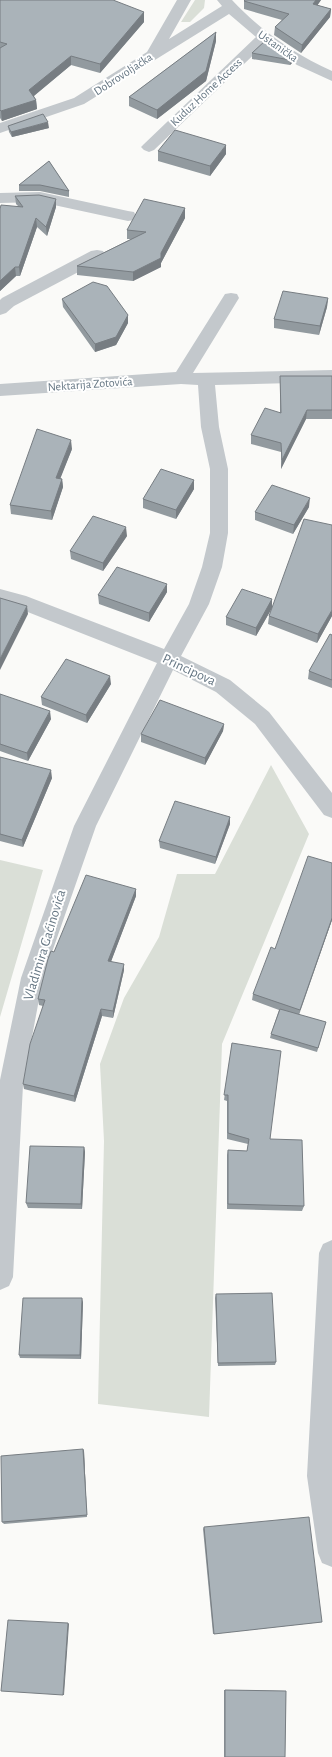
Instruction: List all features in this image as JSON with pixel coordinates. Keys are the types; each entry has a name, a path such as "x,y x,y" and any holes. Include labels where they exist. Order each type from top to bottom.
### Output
{"street":[{"path":"153,55 184,0"},
{"name":"Dobrovoljačka","path":"0,128 79,101 153,55 227,4"},
{"name":"Ustanička","path":"227,4 264,38 308,66 332,77"},
{"name":"Kuduz Home Access","path":"149,147 264,38"},
{"path":"0,198 40,197 128,216"},
{"path":"0,308 8,302 96,255"},
{"path":"181,378 231,298"},
{"name":"Nektarija Zotovića","path":"0,390 181,378 206,379 332,376"},
{"path":"169,660 199,604 212,567 219,533 220,469 210,427 206,379"},
{"name":"Principova","path":"0,596 19,601 169,660 223,686 262,718 332,809"},
{"name":"Vladimira Gaćinovića","path":"0,1277 10,1085 32,978 85,826 169,660"},
{"path":"332,1253 321,1476 332,1554"}],"shaded area":[{"path":"195,0 205,0 204,8 190,22 181,22"},
{"path":"271,765 309,834 222,1044 209,1417 98,1404 104,1141 100,1064 124,998 159,937 177,874 215,874"},
{"path":"0,860 43,870 0,1017"}],"building":[{"path":"0,0 113,0 144,12 100,64 71,56 29,90 36,100 1,111 0,48 7,44 0,42"},
{"path":"316,0 313,4 331,9 302,45 275,27 289,14 244,1"},
{"path":"216,32 206,71 157,110 129,97"},
{"path":"266,40 292,58 290,60 252,53"},
{"path":"43,114 48,122 11,132 8,126"},
{"path":"175,130 226,145 210,166 158,151"},
{"path":"49,161 69,191 40,185 19,185"},
{"path":"39,195 56,199 46,227 36,218 19,267 15,267 0,281 1,205 23,207 15,196"},
{"path":"144,199 185,208 161,253 161,258 133,272 77,266 146,232 127,230"},
{"path":"93,282 107,286 128,315 116,337 95,344 62,299"},
{"path":"283,291 328,298 320,326 274,319"},
{"path":"280,376 332,376 332,410 307,410 282,460 281,443 251,435 265,408 281,413"},
{"path":"37,429 71,440 56,478 62,479 51,511 10,505"},
{"path":"161,469 194,480 176,510 143,499"},
{"path":"272,485 310,498 294,525 255,512"},
{"path":"93,516 126,527 103,563 70,551"},
{"path":"304,519 332,525 332,610 318,634 269,616"},
{"path":"117,567 167,584 149,613 98,595"},
{"path":"242,589 272,599 256,628 226,617"},
{"path":"0,598 27,606 0,659"},
{"path":"330,634 332,635 332,680 309,671"},
{"path":"66,659 110,676 86,715 41,697"},
{"path":"0,694 50,711 27,753 0,744"},
{"path":"160,700 224,724 205,758 141,734"},
{"path":"0,757 51,770 22,840 0,834"},
{"path":"175,801 230,817 216,857 159,841"},
{"path":"308,856 332,863 332,918 300,1010 253,994 271,947 275,949"},
{"path":"86,875 136,889 108,961 124,964 113,1011 101,1009 74,1096 23,1084 30,1044 45,1000 38,999 48,959 51,951 54,952"},
{"path":"280,1009 326,1022 318,1048 271,1034"},
{"path":"232,1043 281,1051 270,1139 302,1140 304,1206 228,1204 228,1150 247,1151 249,1139 228,1133 228,1095 224,1095"},
{"path":"30,1146 84,1147 81,1204 26,1203"},
{"path":"272,1293 276,1362 218,1363 216,1294"},
{"path":"23,1298 82,1298 80,1355 19,1355"},
{"path":"83,1449 87,1515 2,1522 1,1456"},
{"path":"309,1517 322,1622 214,1634 204,1527"},
{"path":"8,1620 68,1623 63,1695 1,1691"},
{"path":"225,1690 286,1691 285,1757 225,1757"}]}
